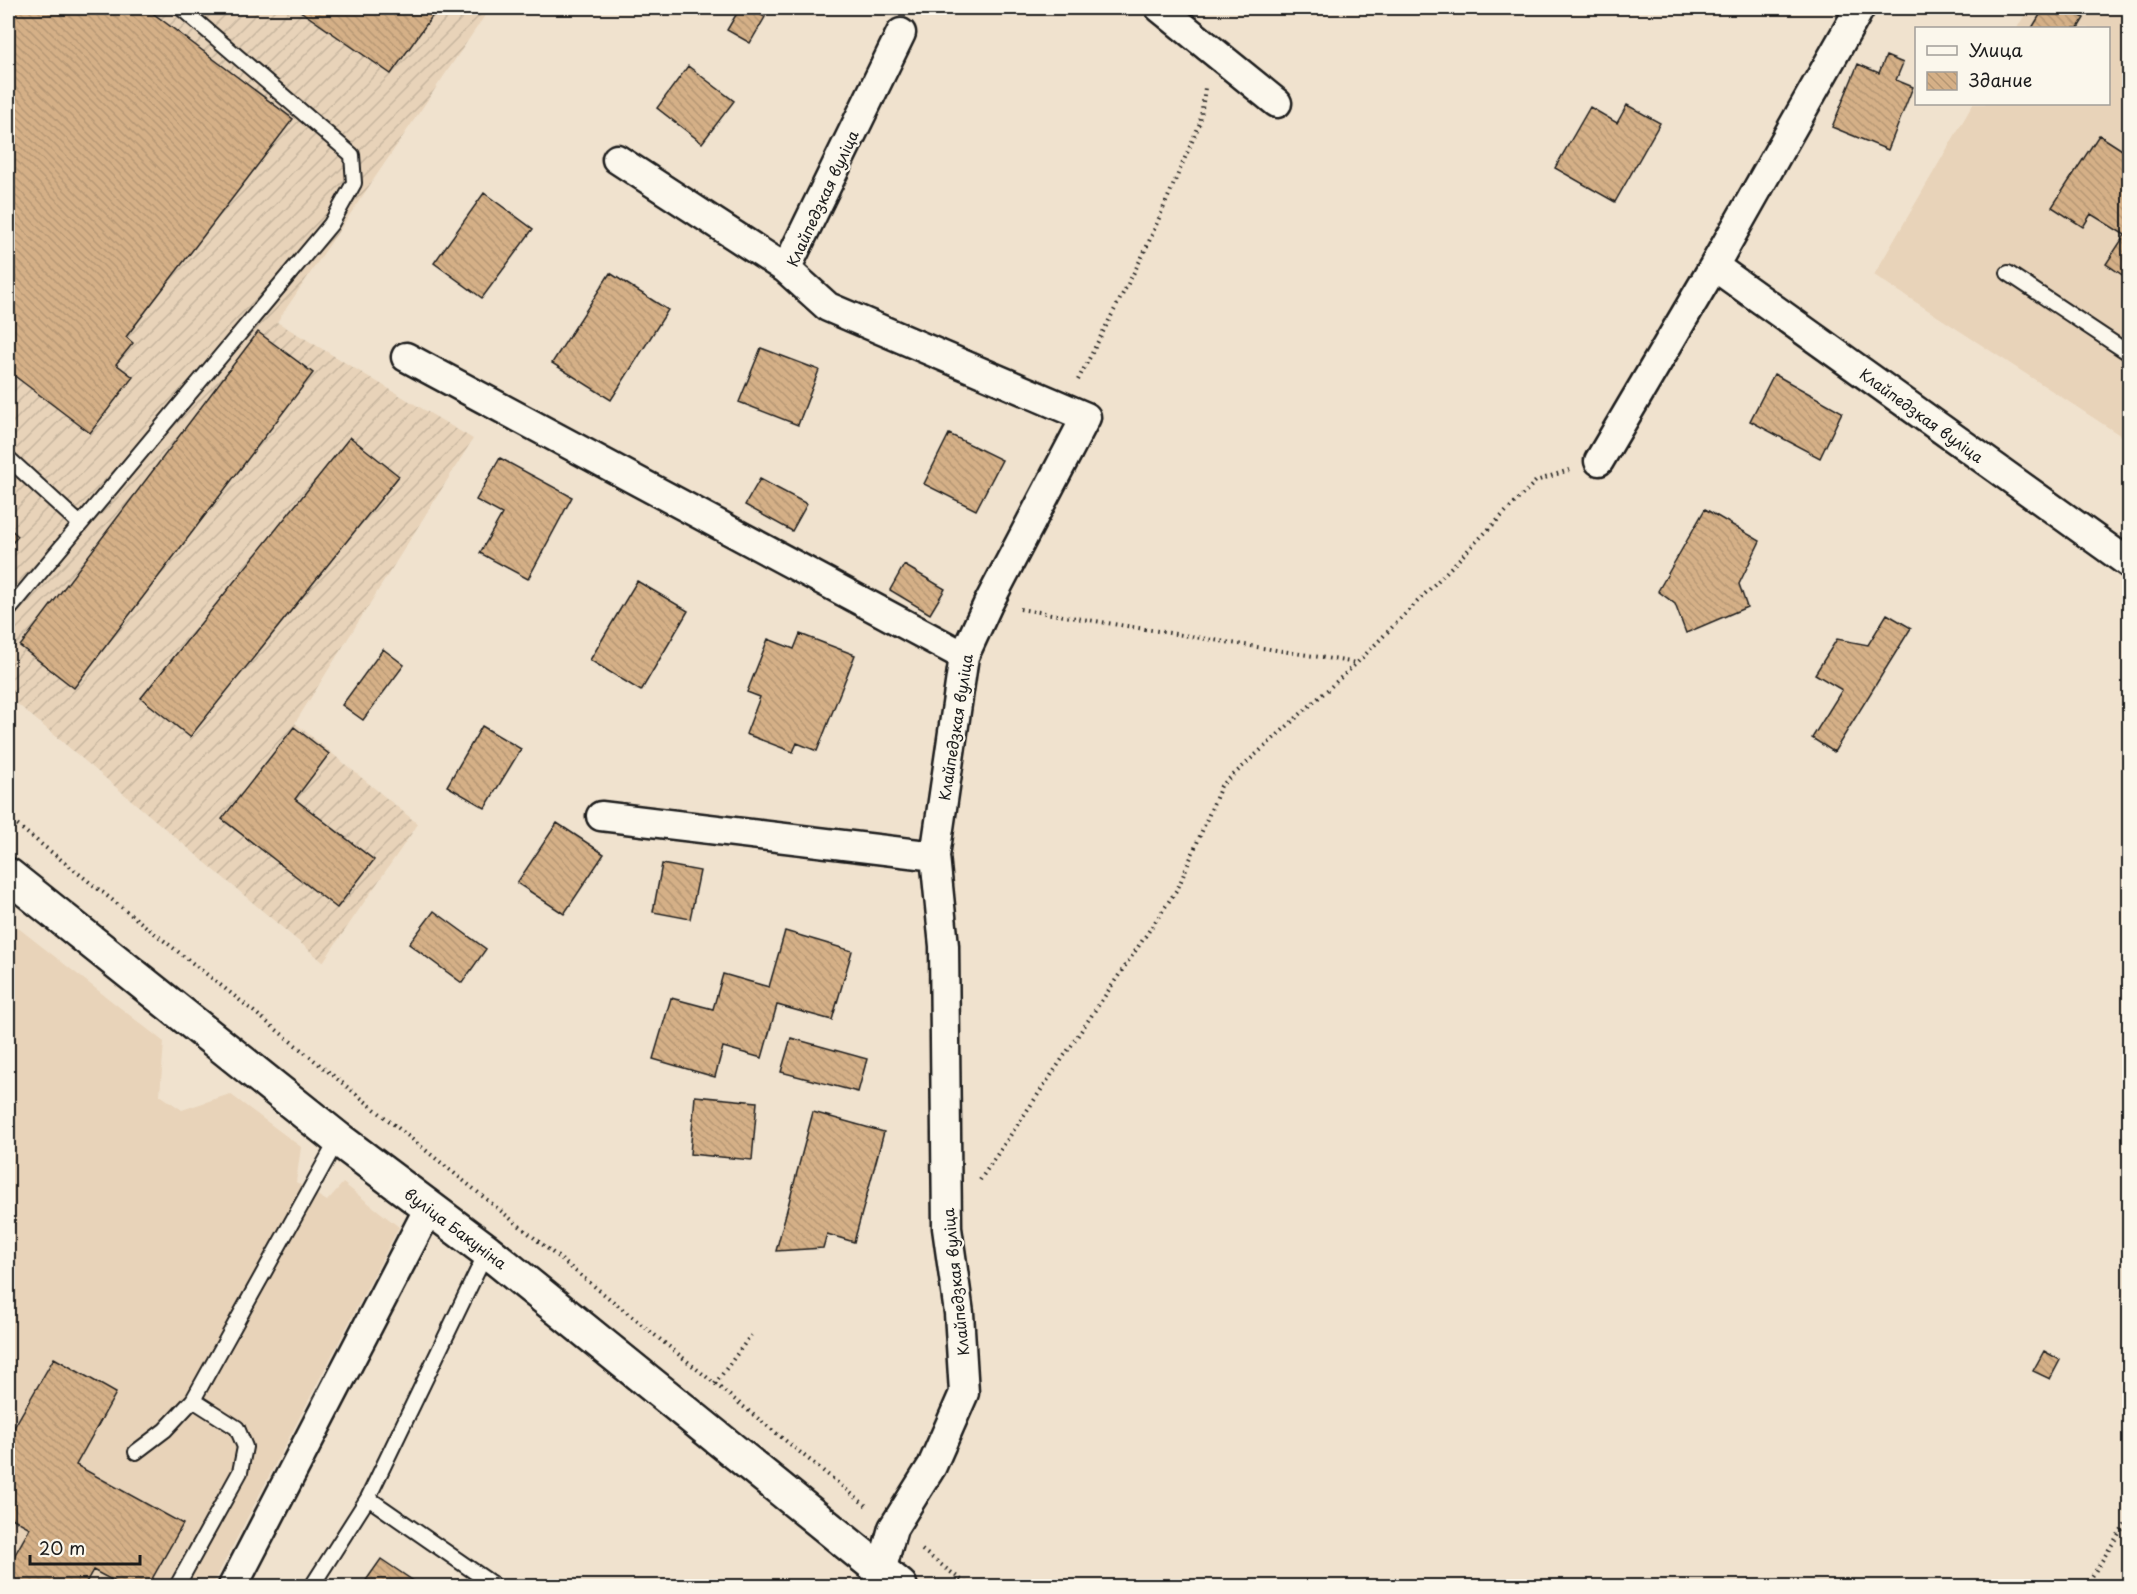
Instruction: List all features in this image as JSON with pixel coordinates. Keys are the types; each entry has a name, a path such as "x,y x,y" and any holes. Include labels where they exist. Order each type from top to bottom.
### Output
{"street":[{"path":"1160,8 1277,103"},
{"path":"1599,461 1714,266 1860,8"},
{"name":"Клайпедзкая вуліца","path":"890,1579 893,1528 932,1466 964,1393 960,1313 947,1228 944,945 935,856 964,656 987,604 1086,417 828,307 786,269 901,33"},
{"path":"616,159 786,269"},
{"name":"Клайпедзкая вуліца","path":"1714,266 2130,564"},
{"path":"406,357 964,656"},
{"path":"602,816 935,856"},
{"name":"вуліца Бакуніна","path":"8,875 338,1139 487,1251 890,1579"},
{"path":"233,1587 429,1208"}],"lane":[{"path":"8,610 331,224 354,183 352,155 181,8"},
{"path":"2007,273 2130,354"},
{"path":"8,458 80,524"},
{"path":"136,1452 165,1430 193,1400 338,1139"},
{"path":"312,1587 368,1498 487,1251"},
{"path":"177,1587 240,1472 245,1447 237,1428 193,1400"},
{"path":"368,1498 495,1587"}],"path":[{"path":"1064,407 1144,253 1200,123 1211,49"},
{"path":"947,1228 1178,888 1221,786 1357,663 1536,481 1599,461"},
{"path":"987,604 1357,663"},
{"path":"8,818 242,1002 969,1587"},
{"path":"715,1384 751,1335"},
{"path":"2086,1587 2130,1516"}],"shaded area":[{"path":"8,8 490,8 277,322 473,439 295,723 418,824 323,962 8,696"},
{"path":"2029,8 2129,8 2129,441 1874,275 1972,105 2110,105 2110,27 2018,27"},
{"path":"8,920 164,1042 160,1095 182,1110 230,1094 301,1147 296,1182 327,1201 343,1183 399,1227 212,1586 8,1586"}],"building":[{"path":"8,8 146,8 293,119 126,337 133,343 116,364 133,377 90,433 8,371"},
{"path":"296,8 438,8 391,74"},
{"path":"740,8 747,8 765,17 750,43 727,30"},
{"path":"2044,8 2066,8 2084,18 2079,27 2033,27"},
{"path":"1886,56 1903,63 1896,80 1913,87 1888,150 1832,127 1858,64 1879,73"},
{"path":"688,66 734,101 702,143 657,108"},
{"path":"1627,105 1660,123 1615,202 1555,168 1590,107 1617,123"},
{"path":"2099,135 2130,155 2130,280 2106,264 2125,235 2091,214 2083,227 2052,207"},
{"path":"484,193 533,229 482,298 434,263"},
{"path":"610,273 668,310 611,400 552,363"},
{"path":"258,332 313,373 74,688 20,646"},
{"path":"761,348 819,370 798,425 739,402"},
{"path":"1774,374 1842,412 1820,458 1750,421"},
{"path":"949,434 1002,460 976,510 924,484"},
{"path":"350,437 399,476 190,737 141,698"},
{"path":"500,458 572,497 528,579 480,553 502,514 476,500"},
{"path":"760,479 807,504 792,531 745,505"},
{"path":"1705,509 1760,541 1739,584 1747,607 1686,633 1675,604 1658,591"},
{"path":"8,527 18,536 8,548"},
{"path":"904,565 945,589 930,614 890,590"},
{"path":"637,581 688,611 641,691 590,660"},
{"path":"1887,614 1911,628 1834,752 1812,738 1842,690 1815,674 1837,639 1868,645"},
{"path":"800,634 855,655 817,751 797,743 793,752 746,734 760,697 747,692 768,639 794,649"},
{"path":"383,649 404,665 363,720 342,705"},
{"path":"482,726 521,749 485,808 447,786"},
{"path":"294,727 329,754 295,799 374,860 337,908 222,819"},
{"path":"557,823 604,854 564,914 517,883"},
{"path":"662,864 700,871 690,919 653,912"},
{"path":"434,911 486,949 462,983 409,944"},
{"path":"785,931 852,951 832,1020 777,1005 762,1058 723,1047 715,1077 653,1059 671,998 713,1009 723,974 769,987"},
{"path":"791,1038 867,1059 858,1092 781,1072"},
{"path":"695,1096 757,1102 752,1160 690,1154"},
{"path":"813,1112 884,1132 854,1242 827,1234 823,1248 776,1251"},
{"path":"2044,1351 2060,1360 2050,1379 2033,1371"},
{"path":"54,1358 116,1393 76,1465 183,1524 148,1586 123,1586 93,1570 84,1586 8,1586 8,1567 30,1528 8,1516 8,1438"},
{"path":"381,1559 421,1586 362,1586"}]}
